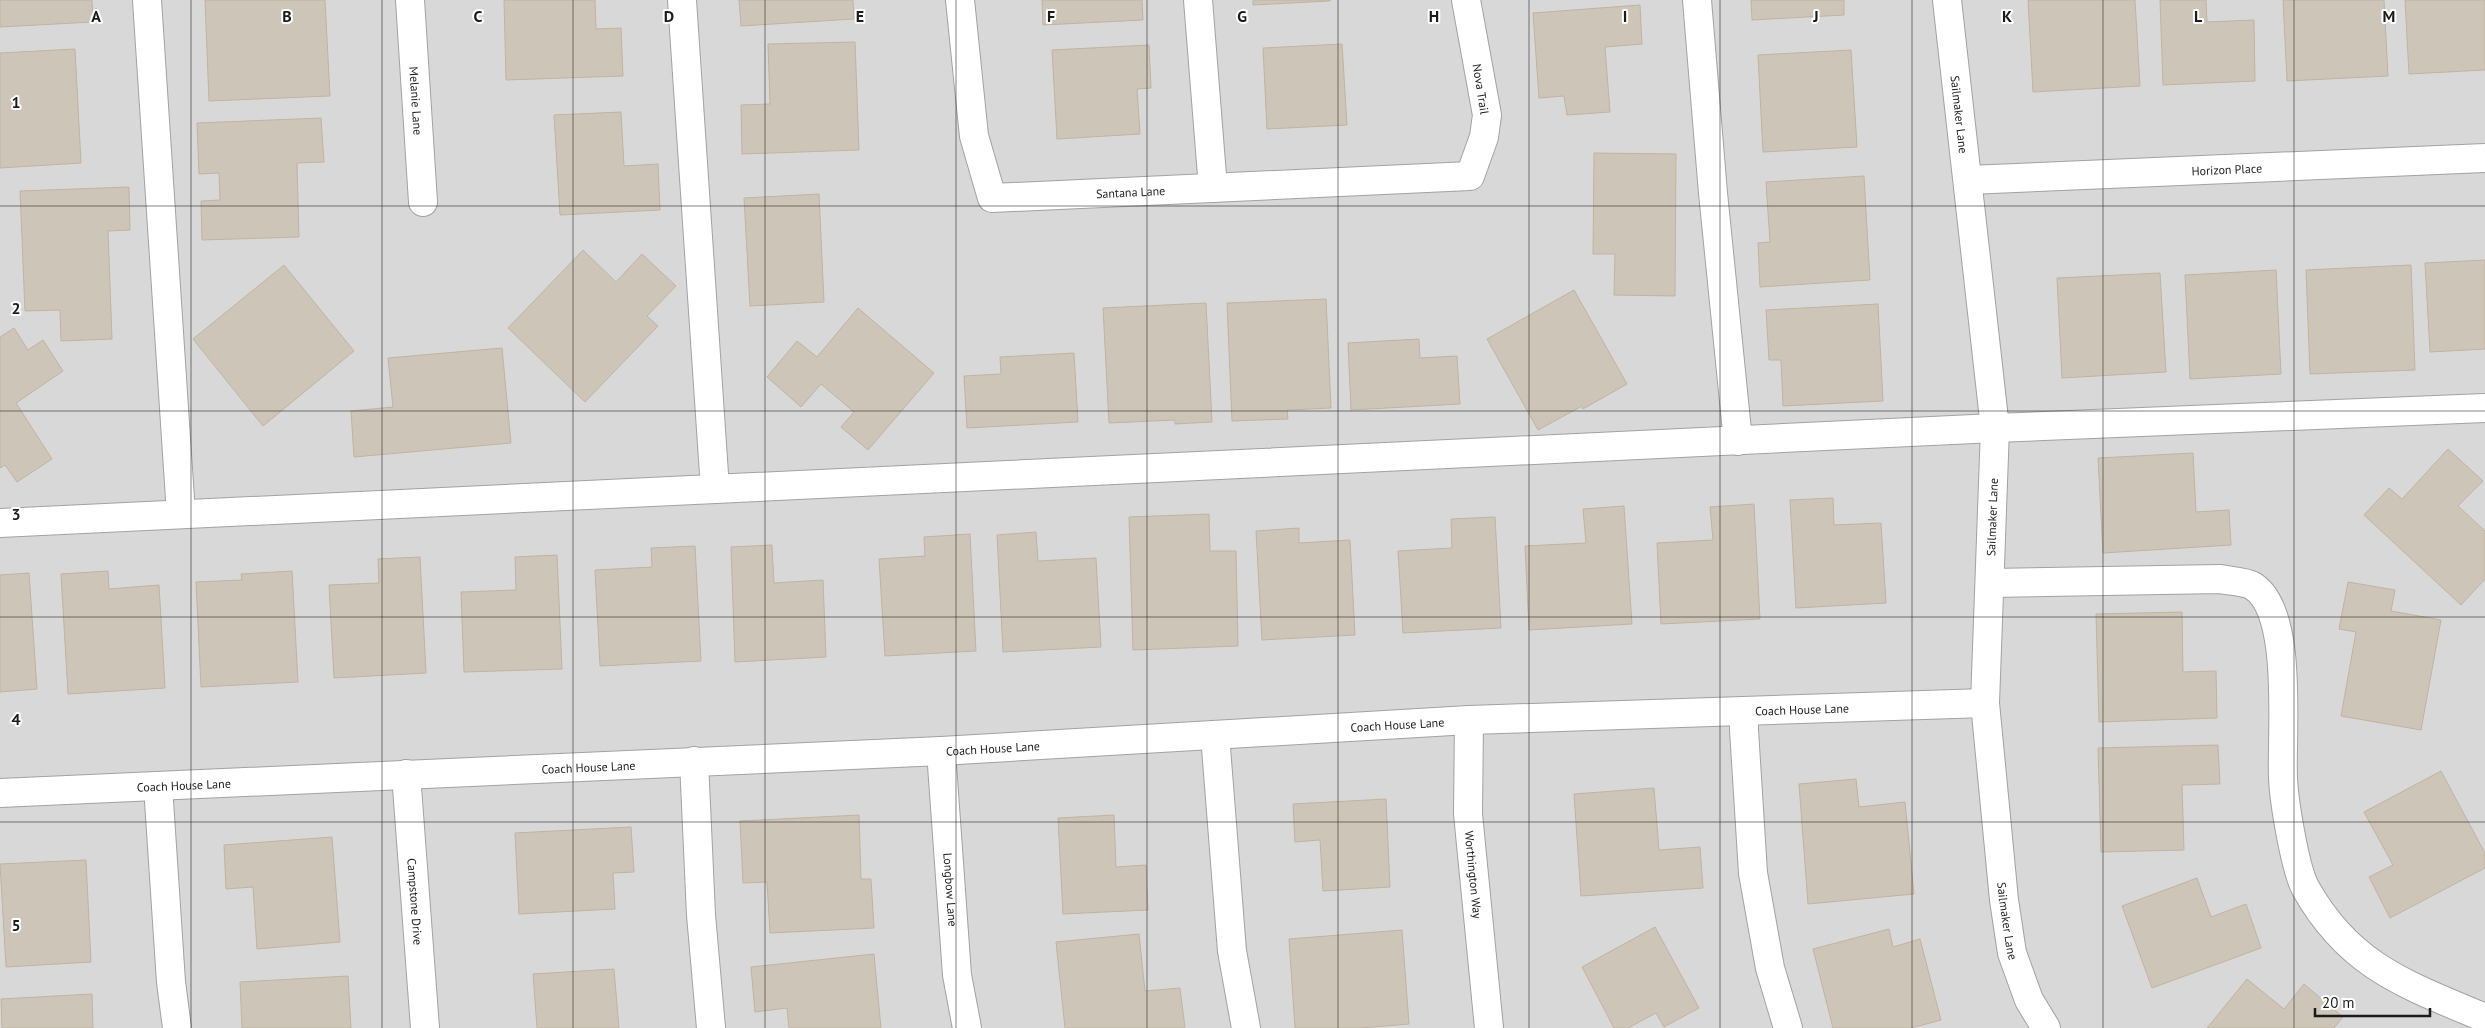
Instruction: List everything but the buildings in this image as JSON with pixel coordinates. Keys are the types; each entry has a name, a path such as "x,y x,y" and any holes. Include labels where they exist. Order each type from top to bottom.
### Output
{"street":[{"path":"147,0 180,514"},
{"name":"Melanie Lane","path":"410,0 423,202"},
{"path":"682,0 716,489"},
{"name":"Santana Lane","path":"960,0 974,136 992,198 1470,176"},
{"path":"1198,0 1213,188"},
{"name":"Nova Trail","path":"1466,0 1487,115 1484,137 1470,176"},
{"path":"1696,0 1738,441"},
{"name":"Sailmaker Lane","path":"1947,0 1995,428 1985,703 2004,900 2012,953 2029,1000 2046,1028"},
{"name":"Horizon Place","path":"1968,180 2485,158"},
{"path":"0,522 1995,428 2485,408"},
{"path":"1990,583 2220,579 2253,586 2273,610 2281,647 2283,780 2293,843 2305,887 2329,923 2359,956 2387,974 2418,990 2485,1018"},
{"name":"Coach House Lane","path":"0,793 941,751 1469,720 1985,703"},
{"path":"1744,711 1753,872 1770,968 1788,1028"},
{"name":"Worthington Way","path":"1469,720 1468,814 1489,1028"},
{"path":"1215,735 1232,950 1246,1028"},
{"name":"Longbow Lane","path":"941,751 958,975 967,1028"},
{"path":"694,761 701,915 711,1028"},
{"name":"Campstone Drive","path":"406,774 425,1028"},
{"path":"158,786 171,982 176,1028"}],"shaded area":[{"path":"0,0 2485,0 2485,1028 0,1028"}]}
